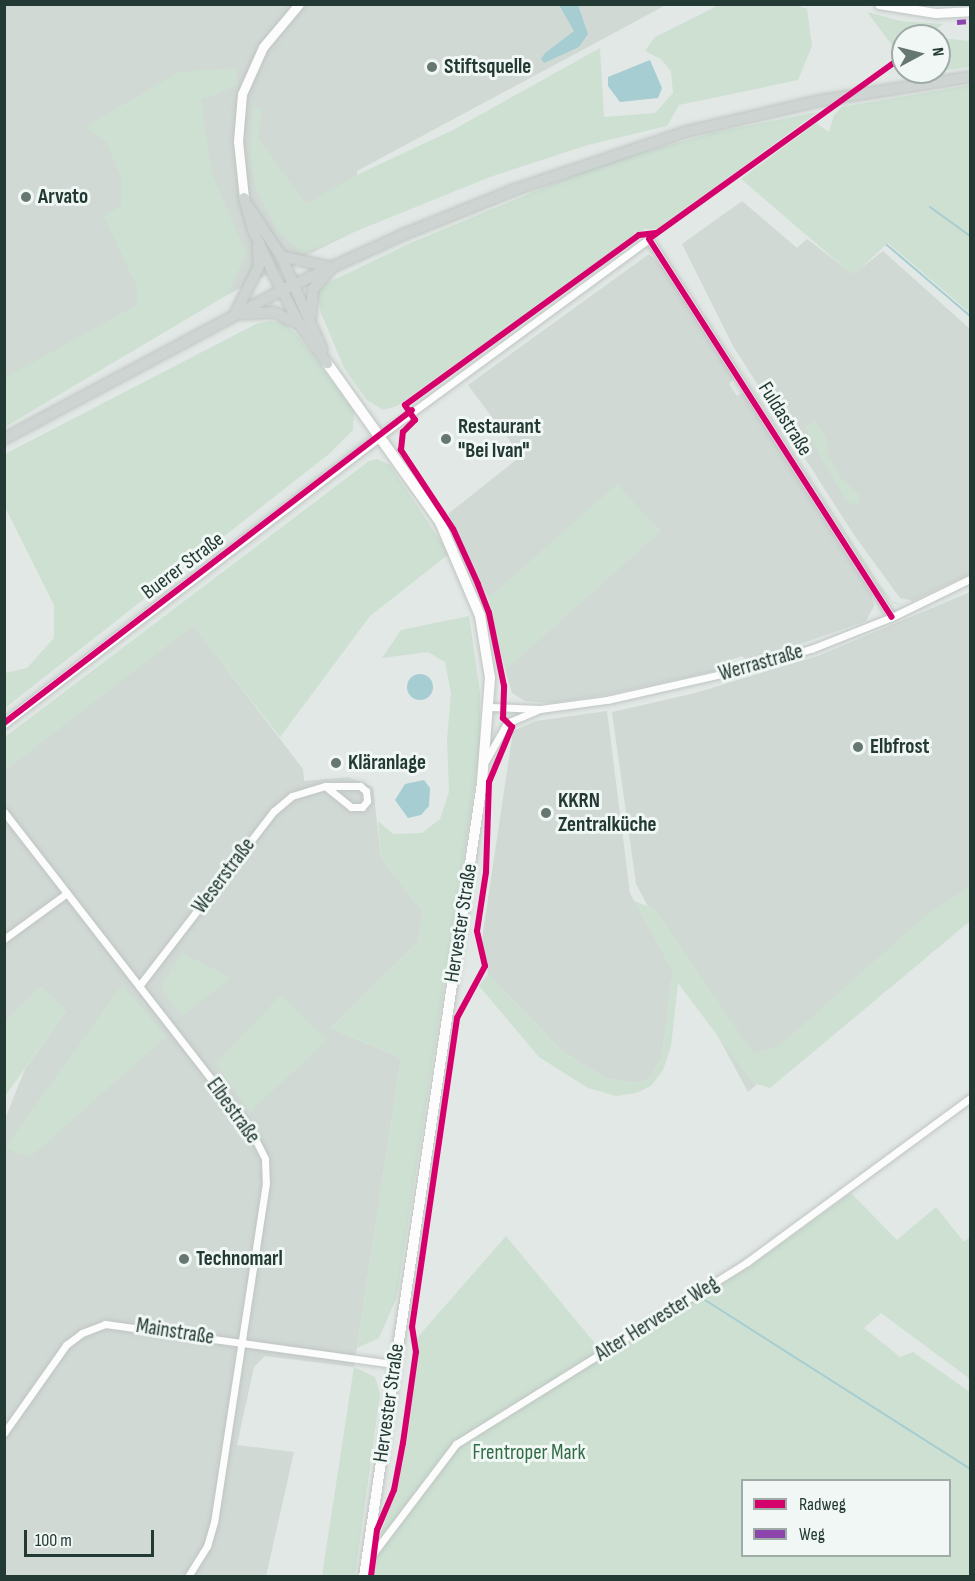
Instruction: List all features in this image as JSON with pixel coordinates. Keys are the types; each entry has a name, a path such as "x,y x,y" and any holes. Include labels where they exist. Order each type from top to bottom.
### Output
{"main road":[{"path":"4,439 234,315 329,267 573,168 685,132 818,101 970,77"},
{"path":"244,198 258,241 300,325 381,435"},
{"path":"244,198 281,256 313,324 327,363"},
{"path":"234,315 258,266 258,241"},
{"path":"281,256 329,267"},
{"path":"313,324 310,309 313,289 320,279 344,261"},
{"path":"234,315 274,312 300,325"},
{"name":"Hervester Straße","path":"364,1576 485,762 490,706 484,630 464,573 438,518 381,435"}],"street":[{"path":"244,198 238,141 242,94 263,47 299,4"},
{"path":"879,4 935,13 970,11"},
{"name":"Fuldastraße","path":"381,435 649,239 688,293 892,617"},
{"name":"Buerer Straße","path":"4,723 381,435"},
{"name":"Werrastraße","path":"490,706 540,709 656,691 739,670 811,649 892,617 970,579"},
{"name":"Werrastraße","path":"485,762 507,723 540,709"},
{"name":"Weserstraße","path":"139,986 274,811 292,796 325,786 360,786 366,791 367,801 362,807 351,807 325,786"},
{"name":"Elbestraße","path":"4,812 251,1131 265,1159 266,1183 214,1522 207,1546 188,1576"},
{"path":"4,939 67,893"},
{"name":"Alter Hervester Weg","path":"366,1562 456,1444 747,1262 970,1098"},
{"name":"Mainstraße","path":"4,1433 66,1345 82,1333 105,1324 121,1323 394,1364"}],"shaded area":[{"path":"5,5 666,5 357,171 360,229 227,295 5,416"},
{"path":"742,201 797,248 807,239 853,274 883,251 970,329 970,574 913,601 900,598 854,535 733,346 682,244"},
{"path":"649,254 663,267 734,378 729,384 737,396 743,393 871,593 874,606 866,621 748,662 742,656 730,660 729,668 605,695 551,703 525,701 512,693 505,670 660,531 617,485 488,599 448,514 521,456 468,385"},
{"path":"970,592 970,901 748,1092 636,884 612,712 695,693 818,656"},
{"path":"193,625 303,769 304,781 348,777 373,787 381,858 423,912 418,942 331,1028 401,1058 354,1367 265,1356 254,1367 237,1445 294,1452 266,1576 5,1576 5,1119 25,1069 66,1012 41,987 5,1023 5,770"},
{"path":"607,711 630,893 673,971 662,1057 648,1080 637,1083 605,1078 562,1051 488,974 482,939 513,731 536,721"}],"green space":[{"path":"721,4 796,5 807,9 812,46 798,80 679,105 667,126 588,145 490,177 302,253 277,230 256,189 250,155 253,109 262,109 258,138 306,204 361,173 451,131 600,48 604,117 655,113 673,93 671,71 661,59 645,51 655,37"},
{"path":"867,12 901,21 943,24 891,24 891,44"},
{"path":"951,39 970,41 970,67 951,69"},
{"path":"236,68 238,85 201,100 212,174 246,254 227,295 5,427 5,378 137,305 137,287 104,216 121,205 122,180 106,141 85,127 179,72"},
{"path":"970,85 970,313 888,243 853,275 741,179 816,123 829,132 834,115 842,107"},
{"path":"818,112 658,229 645,229 397,406 383,410 367,400 344,368 321,313 317,293 325,284 413,242 601,164 716,132"},
{"path":"270,321 284,323 299,337 354,411 353,430 329,454 5,708 5,673 27,668 54,638 54,605 5,507 5,454 256,324"},
{"path":"719,335 879,584 892,601 902,605 894,603 883,593"},
{"path":"815,420 826,438 828,457 841,478 859,494 859,505 847,502 825,465 806,427"},
{"path":"377,459 390,465 449,554 370,616 280,737 193,626 5,770 5,737 369,461"},
{"path":"617,484 660,531 505,670 488,599"},
{"path":"469,616 480,693 480,750 397,1297 379,1338 357,1348 401,1058 331,1028 418,942 423,912 381,858 378,821 393,834 422,833 440,819 449,792 447,740 451,693 445,662 428,652 382,658 401,630"},
{"path":"970,886 970,921 770,1088 753,1083 678,983 671,1046 663,1070 651,1086 636,1093 616,1096 588,1088 539,1057 479,986 488,974 562,1051 605,1078 637,1083 648,1080 662,1057 673,971 634,901 655,909 753,1053 778,1047 925,916"},
{"path":"182,953 231,978 182,1016 161,987"},
{"path":"122,985 166,1037 30,1157 5,1148"},
{"path":"41,987 66,1012 5,1096 5,1023"},
{"path":"281,995 327,1040 250,1112 216,1063"},
{"name":"Frentroper Mark","path":"851,1193 897,1240 936,1207 964,1242 970,1237 970,1379 881,1313 864,1328 900,1357 913,1352 970,1392 970,1576 374,1576 381,1532 398,1485 406,1446 418,1359 417,1338 506,1236 603,1353 749,1267"},
{"path":"354,1367 375,1377 380,1394 355,1576 322,1576"}],"water":[{"path":"559,5 578,5 588,34 579,47 544,63 541,59 545,53 574,31"},
{"path":"650,60 662,88 658,98 620,102 608,86 608,77"},
{"path":"420,674 429,678 433,687 429,696 420,700 411,696 407,687 411,678"},
{"path":"424,780 430,788 429,806 421,815 408,818 395,800 405,784"}],"waterway":[{"path":"930,207 970,236"},
{"path":"887,245 970,316"},
{"path":"705,1300 970,1469"}],"marked path":[{"path":"957,22 970,21"}],"cycle path":[{"path":"650,238 891,65"},
{"path":"371,1576 377,1530 394,1490 403,1443 416,1352 412,1327 457,1018 485,966 477,931 486,872 489,782 512,727 503,718 504,686 489,613 478,584 453,529 401,450 403,432 415,420 405,405 639,235 656,233"},
{"path":"649,239 892,617"},
{"path":"4,723 412,410"}],"place":[{"name":"Stiftsquelle","path":"432,67"},
{"name":"Arvato","path":"26,197"},
{"name":"Restaurant \"Bei Ivan\"","path":"446,439"},
{"name":"Elbfrost","path":"858,747"},
{"name":"Kläranlage","path":"336,763"},
{"name":"KKRN Zentralküche","path":"546,813"},
{"name":"Technomarl","path":"184,1259"}]}
